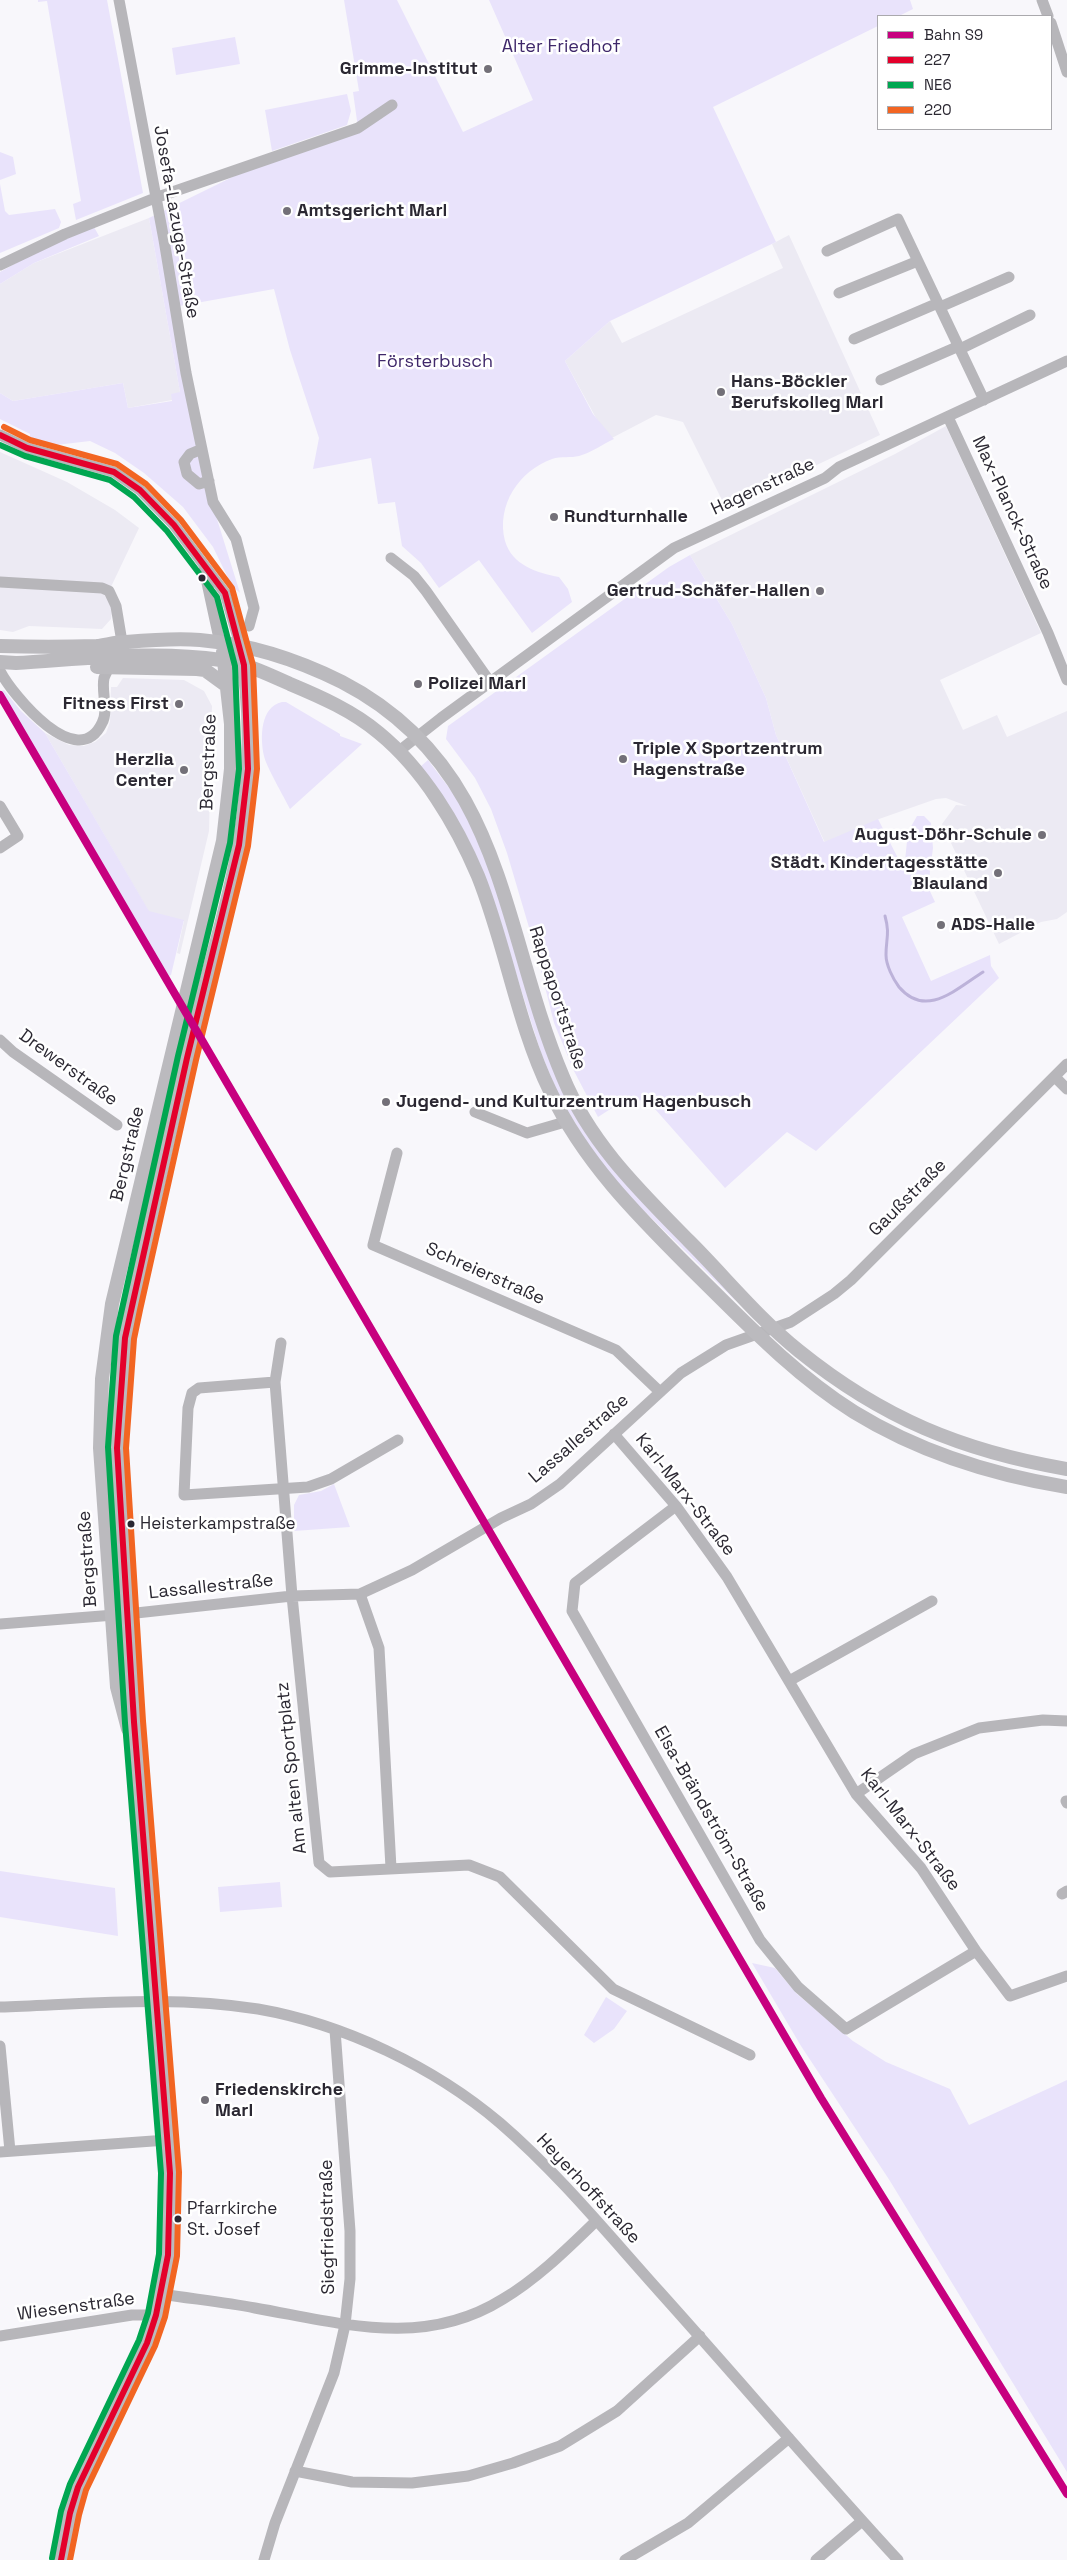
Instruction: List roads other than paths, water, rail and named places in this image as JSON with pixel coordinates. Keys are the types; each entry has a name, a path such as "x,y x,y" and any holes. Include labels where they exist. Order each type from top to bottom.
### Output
{"main road":[{"name":"Rappaportstraße","path":"7,646 101,646 122,642 197,640 240,645 305,665 341,682 396,718 416,736 452,776 466,799 485,841 509,908 543,1023 564,1080 590,1130 624,1175 797,1350 857,1394 897,1417 945,1438 1001,1456 1067,1469"},
{"name":"Bergstraße","path":"137,1758 117,1686 111,1615 100,1448 106,1336 171,1054 223,842 231,769 231,724 225,660 220,643"},
{"name":"Bergstraße","path":"61,2560 70,2513 78,2487 140,2362 156,2315 168,2255 170,2219 167,2140 137,1758 117,1448 125,1338 187,1058 239,845 248,770 248,724 244,665 240,645"},
{"name":"Rappaportstraße","path":"112,663 198,657 225,660 244,665 333,703 372,727 399,751 440,804 477,875 501,943 536,1060 565,1122 586,1154 637,1216 781,1356 855,1413 937,1453 980,1468 1033,1482 1067,1487"},
{"path":"0,662 112,663 197,669 205,670 227,686"}],"street":[{"name":"Josefa-Lazuga-Straße","path":"119,0 164,240 186,373 213,502 236,539 254,608 249,626"},
{"path":"1042,0 1048,15"},
{"path":"1052,26 1067,72"},
{"path":"0,265 65,234 155,198 358,128 392,105"},
{"path":"827,251 898,218 984,400"},
{"path":"839,293 918,261"},
{"path":"854,339 1009,277"},
{"path":"881,380 959,348 1030,315"},
{"name":"Hagenstraße","path":"399,751 416,736 674,548 825,478 839,467 1067,361"},
{"name":"Max-Planck-Straße","path":"948,417 1048,632 1067,680"},
{"name":"Bergstraße","path":"0,435 27,448 114,472 140,490 174,525 225,593 240,645"},
{"path":"202,449 190,454 184,462 187,474 199,484 209,481"},
{"path":"391,558 414,576 426,591 490,682"},
{"name":"Bergstraße","path":"203,562 220,643"},
{"path":"0,582 102,588 109,591 116,606 122,642"},
{"path":"0,672 40,720 60,735 77,740 93,735 103,722 104,678 112,663"},
{"path":"0,806 18,836 0,848"},
{"name":"Drewerstraße","path":"0,1040 13,1052 117,1124"},
{"name":"Gaußstraße","path":"758,1333 791,1322 834,1294 851,1280 1067,1064"},
{"path":"1055,1077 1067,1089"},
{"path":"475,1112 527,1134 565,1122"},
{"name":"Schreierstraße","path":"397,1154 373,1245 616,1350 659,1391"},
{"name":"Lassallestraße","path":"127,1614 292,1596 360,1594 412,1570 501,1518 531,1504 560,1484 659,1391 681,1373 726,1345 758,1333"},
{"name":"Am alten Sportplatz","path":"281,1344 275,1382 285,1487 292,1596 297,1629 314,1821 320,1863 330,1872 469,1864 500,1877 613,1989 750,2055"},
{"path":"275,1382 199,1388 192,1393 188,1408 184,1495 308,1487 331,1478 398,1440"},
{"name":"Karl-Marx-Straße","path":"614,1434 676,1506 727,1577 856,1794 921,1868 976,1951 1010,1996 1067,1976"},
{"name":"Elsa-Brändström-Straße","path":"676,1506 574,1584 572,1611 760,1940 798,1987 846,2029 976,1951"},
{"path":"360,1594 379,1648 391,1868"},
{"path":"789,1681 932,1601"},
{"path":"0,1624 127,1614"},
{"path":"856,1794 914,1754 979,1728 1043,1720 1067,1721"},
{"name":"Heyerhoffstraße","path":"0,2007 189,2001 258,2009 335,2030 402,2059 463,2095 500,2123 596,2221 898,2560"},
{"name":"Siegfriedstraße","path":"264,2560 295,2471 334,2373 345,2325 350,2280 350,2231 335,2030"},
{"path":"0,2046 5,2152 167,2140"},
{"path":"161,2294 254,2308 345,2325 398,2330 439,2326 473,2314 502,2300 539,2275 596,2221"},
{"name":"Wiesenstraße","path":"0,2336 132,2316 156,2315"},
{"path":"295,2471 352,2482 412,2483 468,2476 513,2463 560,2446 617,2411 700,2336"},
{"path":"625,2560 688,2524 789,2438"},
{"path":"816,2560 862,2521"}],"waterway":[{"path":"885,916 888,932 887,963 897,984 909,996 920,1001 941,998 952,993 983,972"}],"rail line":[{"name":"S9","path":"0,695 821,2098 1067,2494"}],"place":[{"name":"Grimme-Institut","path":"488,69"},
{"name":"Amtsgericht Marl","path":"287,211"},
{"name":"Hans-Böckler Berufskolleg Marl","path":"721,392"},
{"name":"Rundturnhalle","path":"554,517"},
{"name":"Gertrud-Schäfer-Hallen","path":"820,591"},
{"name":"Polizei Marl","path":"418,684"},
{"name":"Fitness First","path":"179,704"},
{"name":"Triple X Sportzentrum Hagenstraße","path":"623,759"},
{"name":"Herzlia Center","path":"184,770"},
{"name":"August-Döhr-Schule","path":"1042,835"},
{"name":"Städt. Kindertagesstätte Blauland","path":"998,873"},
{"name":"ADS-Halle","path":"941,925"},
{"name":"Jugend- und Kulturzentrum Hagenbusch","path":"386,1102"},
{"name":"Heisterkampstraße","path":"131,1524"},
{"name":"Friedenskirche Marl","path":"205,2100"},
{"name":"Pfarrkirche St. Josef","path":"178,2219"}],"park label":[{"name":"Alter Friedhof","path":"561,47"},
{"name":"Försterbusch","path":"435,362"}]}
